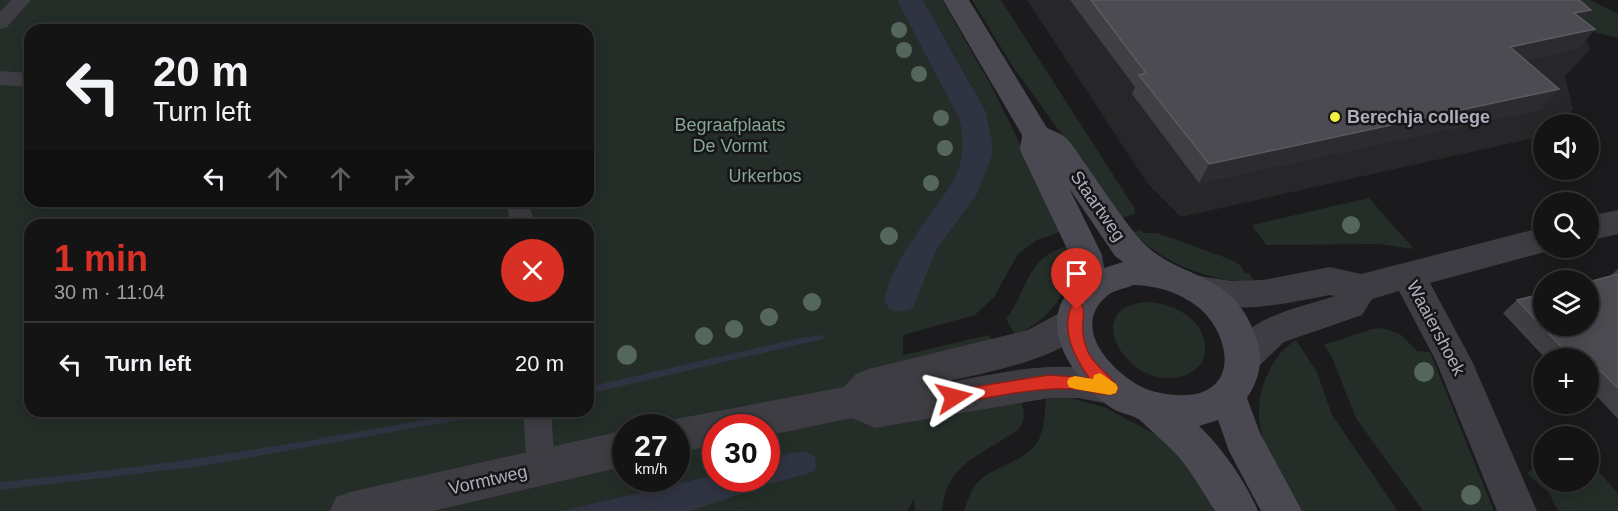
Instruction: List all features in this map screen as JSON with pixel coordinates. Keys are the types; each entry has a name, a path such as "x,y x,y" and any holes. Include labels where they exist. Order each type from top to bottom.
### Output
{"main road":[{"name":"Staartweg","path":"956,0 1037,135 1056,146 1127,247 1162,275"},
{"name":"Staartweg","path":"1037,135 1035,150 1086,255 1090,290"},
{"path":"1148,272 1162,275 1199,290 1212,299 1231,320 1242,344 1244,357 1240,378 1228,395 1208,407 1196,410 1154,409 1124,397 1099,379 1082,356 1074,321 1077,310 1090,290 1109,277 1122,274 1148,272"},
{"path":"1228,395 1243,439 1282,511"},
{"path":"1154,409 1195,447 1238,511"}],"street":[{"path":"1599,226 1618,222"},
{"name":"Waaiershoek","path":"1517,511 1452,353 1432,314 1407,275 1533,243"},
{"path":"1199,290 1232,295 1346,285 1407,275"},
{"path":"1244,357 1272,331 1350,305 1346,285"},
{"path":"855,401 868,385 1034,344 1054,335 1074,321"},
{"path":"780,416 855,401 875,411 1049,382 1078,382 1110,388"},
{"name":"Vormtweg","path":"350,511 612,451"}],"lane":[{"path":"0,23 22,0"},
{"path":"0,78 24,80"},
{"path":"537,417 541,467"}],"shaded area":[{"name":"Berechja college","path":"1027,0 1546,0 1583,29 1590,50 1565,76 1573,109 1568,114 1533,114 1533,138 1181,217 1147,183"}],"green space":[{"name":"Urkerbos","path":"0,0 907,0 969,113 975,159 946,206 919,291 937,249 977,194 973,88 923,0 942,0 991,85 1063,231 1037,240 1018,254 994,297 975,315 903,335 903,355 989,335 994,341 903,363 905,418 1021,401 1024,414 1023,421 1017,430 972,459 955,475 949,484 942,511 915,511 914,499 907,511 0,511"},
{"path":"972,0 1001,0 1135,209 1135,214 1122,218 1013,67"},
{"path":"1546,0 1590,0 1618,14 1618,38 1583,29"},
{"path":"1369,198 1414,249 1379,244 1266,245 1252,225"},
{"path":"1141,230 1143,233 1157,233 1232,260 1241,266 1245,273 1249,273 1255,282 1205,275 1173,262 1133,232"},
{"path":"1069,246 1067,277 1058,300 1041,319 1016,336 1006,319 1030,275 1044,257"},
{"path":"1146,302 1167,305 1178,310 1195,323 1201,332 1205,342 1204,357 1201,363 1188,374 1167,378 1148,374 1132,364 1120,349 1114,334 1115,319 1125,308"},
{"path":"1382,328 1400,334 1417,351 1430,352 1494,511 1423,511 1356,418 1331,355 1324,345 1372,329"},
{"path":"1296,340 1317,372 1332,415 1398,511 1298,511 1266,449 1259,417 1264,383 1270,370 1280,353"},
{"path":"1046,396 1066,397 1104,407 1157,435 1173,448 1220,511 964,511 971,493 982,478 1024,455 1037,442 1043,425"},
{"path":"1533,467 1533,479 1527,474"},
{"path":"1599,472 1618,494 1618,511 1558,511 1549,493 1599,492"}],"water":[{"path":"897,0 923,0 985,110 992,141 992,156 977,194 937,249 912,309 900,312 889,309 884,300 888,286 906,249 954,179 959,169 962,140 959,118"},
{"path":"824,336 823,339 594,393 594,386 800,338"},
{"path":"436,417 476,417 202,466 0,490 0,482 118,469 352,433"},
{"path":"807,452 815,457 816,467 813,472 780,481 780,456"},
{"path":"702,478 702,492 746,492 691,511 562,511 643,492 690,492 690,481"}],"building":[{"name":"Berechja college","path":"1091,0 1579,0 1591,10 1574,13 1595,29 1510,47 1559,89 1209,164 1139,75 1146,73"},
{"path":"1618,274 1618,388 1599,372 1599,348 1563,348 1551,336 1599,336 1599,279"},
{"path":"1533,296 1533,317 1517,300"}],"slow traffic":[{"path":"1075,382 1110,388 1100,380"}],"place":[{"name":"Berechja college","path":"1335,117"}],"route":[{"path":"954,397 1049,382 1078,382 1110,388 1099,379 1082,356 1075,333 1074,321 1077,310"}],"park label":[{"name":"Begraafplaats De Vormt","path":"730,135"}]}
